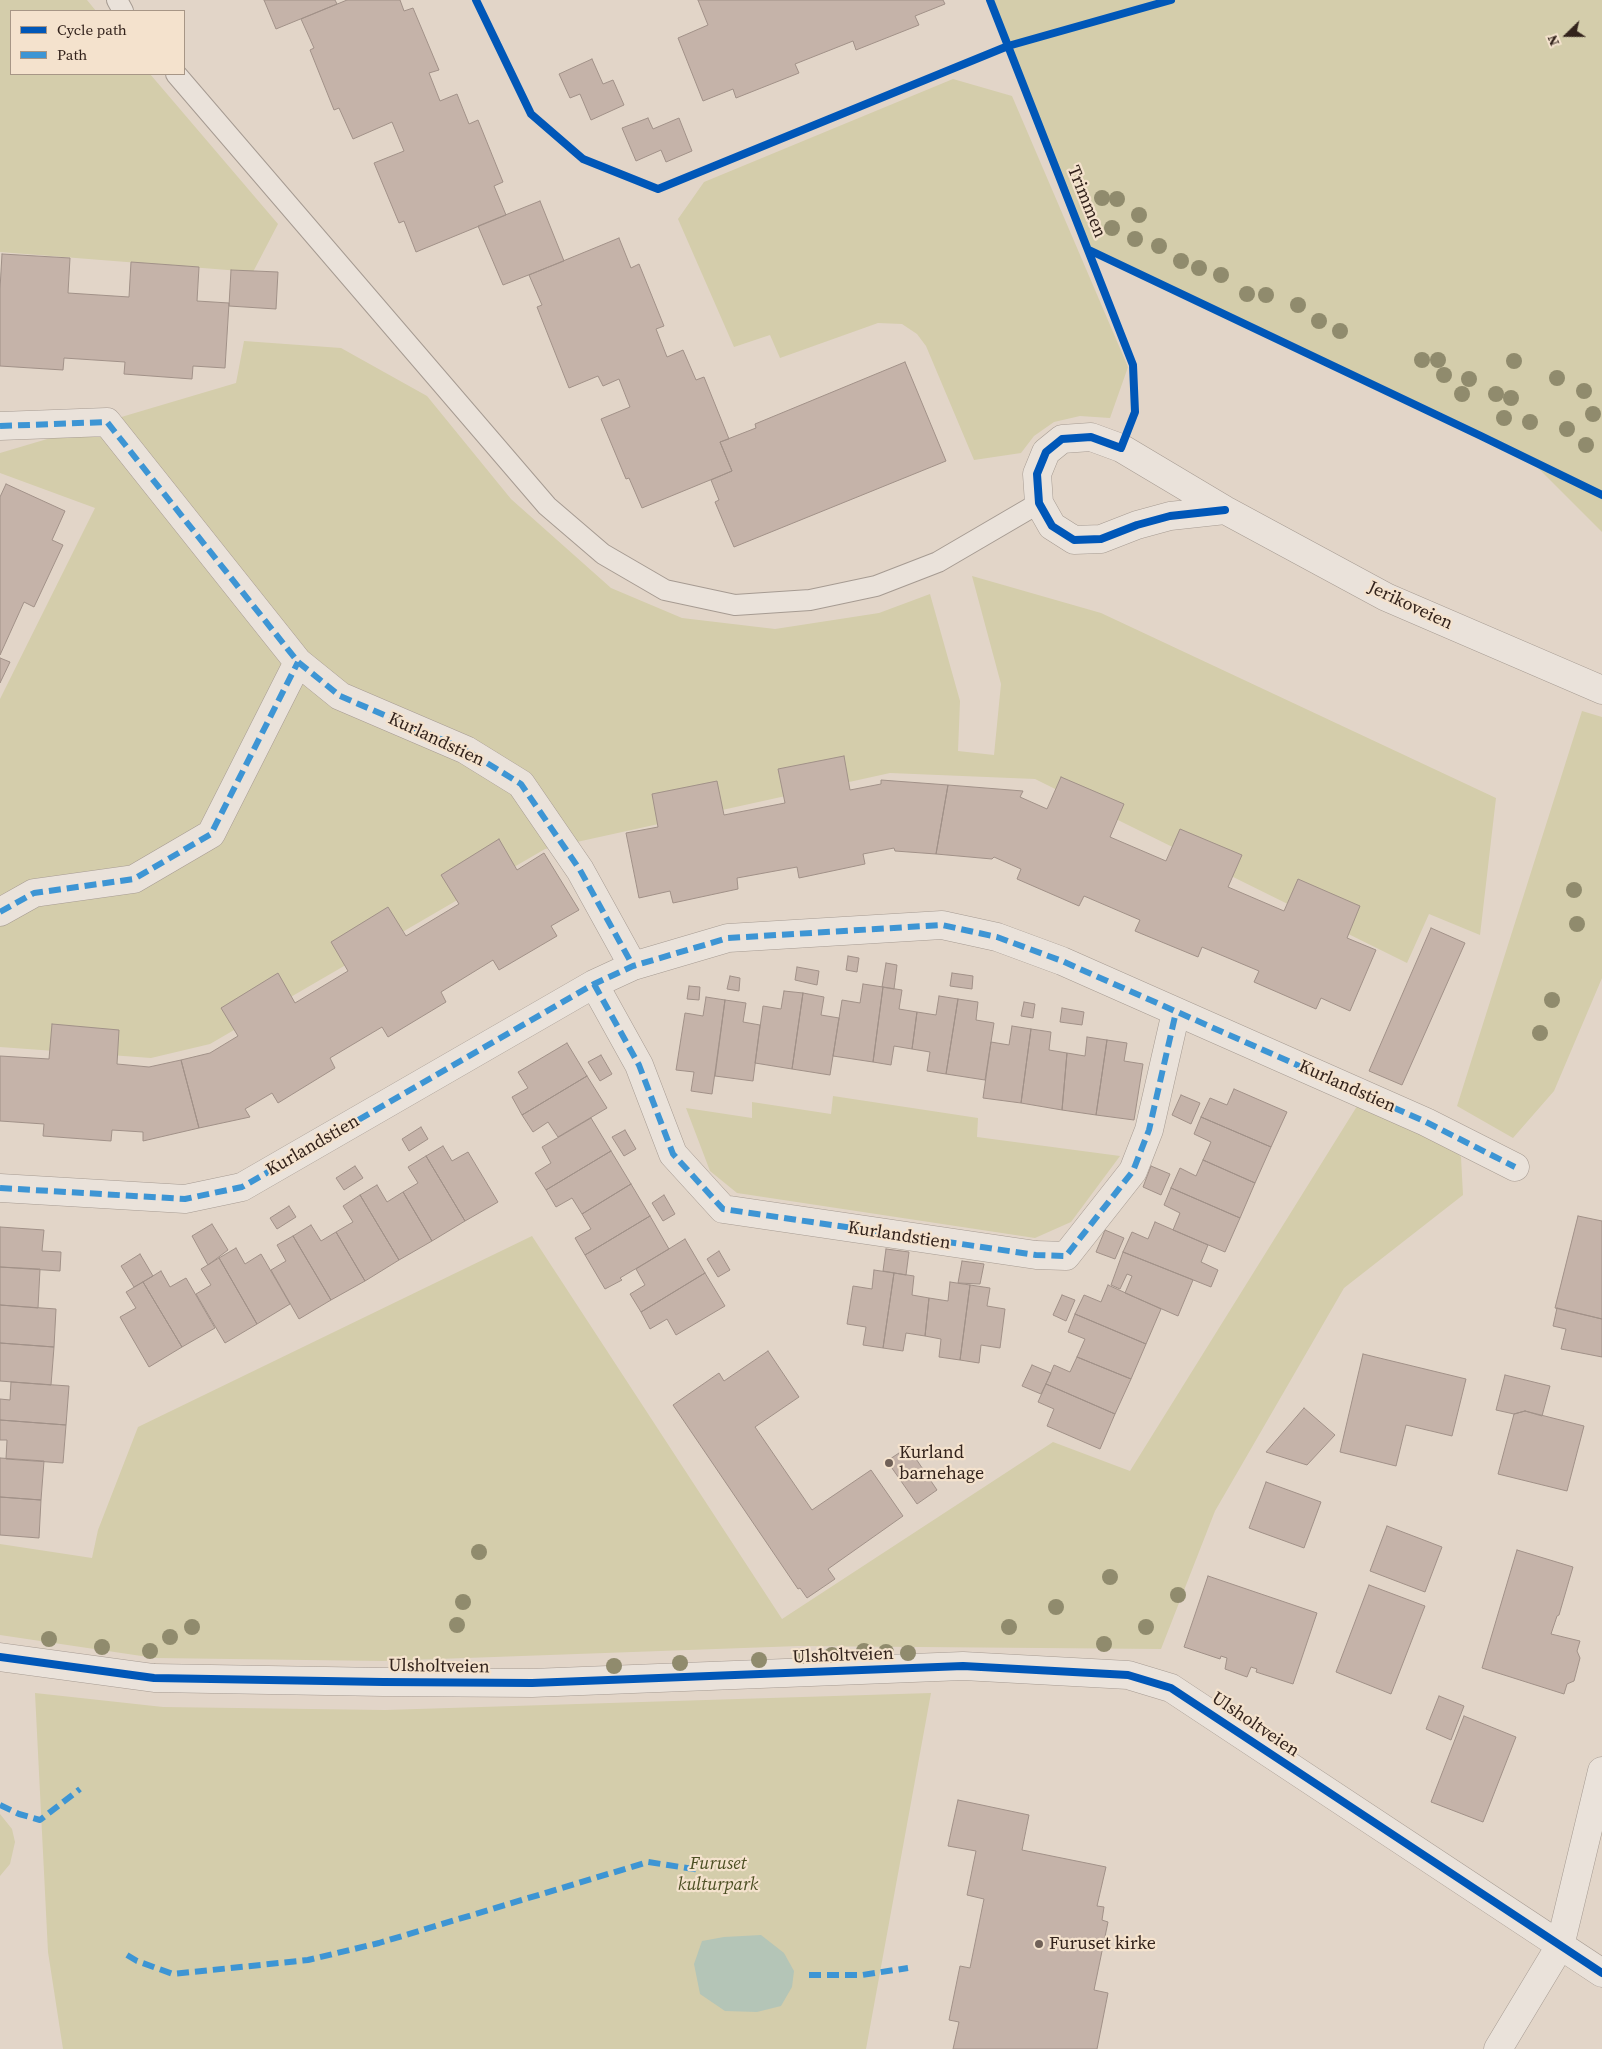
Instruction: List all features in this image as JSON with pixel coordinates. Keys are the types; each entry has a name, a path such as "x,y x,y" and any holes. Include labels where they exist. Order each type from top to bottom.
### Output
{"street":[{"name":"Kurlandstien","path":"0,426 107,422 298,662 340,696 466,750 521,784 580,870 633,966"},
{"name":"Jerikoveien","path":"1225,510 1170,516 1137,525 1101,539 1074,540 1052,526 1040,503 1037,474 1046,452 1062,439 1091,437 1121,448 1225,510 1386,597 1602,690"},
{"path":"0,912 34,894 134,879 211,834 298,662"},
{"name":"Kurlandstien","path":"0,1188 184,1199 242,1187 594,984 633,966 728,938 942,925 996,937 1062,961 1426,1122 1515,1167"},
{"name":"Kurlandstien","path":"594,984 639,1065 673,1154 723,1209 1036,1255 1066,1256 1133,1171 1149,1130 1176,1012"},
{"name":"Ulsholtveien","path":"0,1657 154,1678 532,1683 963,1666 1128,1675 1172,1688 1602,1972"},
{"path":"1498,2049 1560,1946 1602,1771"}],"lane":[{"path":"177,75 547,506 603,554 665,590 735,605 810,600 876,586 938,562 1040,503"}],"green space":[{"path":"0,0 87,0 95,10 10,10 10,75 151,75 278,224 253,272 0,252"},
{"path":"990,0 1602,0 1602,532 1532,462 1089,250"},
{"path":"953,79 1012,96 1128,367 1110,418 1080,416 1054,422 1034,436 1021,453 974,460 926,346 917,334 902,324 878,323 780,358 770,335 734,347 678,219 704,182"},
{"path":"244,341 341,348 427,396 511,499 611,588 682,618 775,629 879,613 930,594 960,701 958,751 994,755 1001,684 972,576 1101,613 1496,798 1480,935 1429,914 1407,963 1035,779 890,773 545,849 210,1044 151,1058 0,1047 0,699 95,508 0,473 0,453 236,383"},
{"path":"1582,711 1602,717 1602,978 1554,1091 1513,1138 1457,1106"},
{"path":"833,1096 978,1118 977,1137 1120,1156 1071,1222 1035,1238 737,1193 710,1171 686,1108 752,1118 752,1102 831,1114"},
{"path":"1359,1103 1445,1140 1461,1157 1463,1195 1344,1288 1215,1511 1161,1649 799,1646 383,1661 155,1658 0,1635 0,1544 92,1558 98,1530 138,1427 532,1236 782,1619 1053,1442 1130,1471"},
{"name":"Furuset kulturpark","path":"35,1693 163,1707 385,1710 931,1693 866,2049 63,2049 48,1952"},
{"path":"0,1814 12,1829 15,1842 10,1864 0,1876"}],"shaded area":[{"path":"761,1935 784,1953 794,1971 792,1987 781,2006 757,2012 725,2011 700,1994 694,1964 702,1941 724,1937"}],"building":[{"path":"264,0 335,0 337,4 276,29"},
{"path":"347,0 400,0 404,11 413,8 439,70 429,73 440,101 457,94 469,124 478,120 503,182 494,186 506,215 416,252 404,221 399,223 374,163 404,151 392,122 353,139 339,108 334,110 310,50 314,48 301,19"},
{"path":"698,0 943,0 945,4 915,16 919,25 856,50 853,41 795,64 799,73 736,98 733,89 703,101 678,38 708,25"},
{"path":"592,59 603,84 613,80 624,105 591,120 580,94 570,98 559,74"},
{"path":"648,118 653,129 679,118 692,151 666,162 661,150 636,161 622,128"},
{"path":"540,201 564,261 503,285 478,226"},
{"path":"619,238 631,268 639,264 664,326 656,329 667,357 683,350 696,380 704,377 729,439 720,442 732,471 642,508 629,478 626,479 601,419 630,407 619,379 603,386 598,376 569,388 537,307 542,305 529,275"},
{"path":"2,254 70,258 68,293 129,297 131,262 199,267 197,301 229,303 225,368 193,366 192,379 124,374 125,362 64,358 63,370 0,366"},
{"path":"231,270 278,272 276,309 229,306"},
{"path":"905,362 946,461 734,547 715,502 719,500 711,480 732,471 720,442 756,428 755,424"},
{"path":"6,484 65,511 52,540 63,545 34,607 24,602 0,655 0,497"},
{"path":"0,658 10,662 0,683"},
{"path":"844,756 850,790 881,784 881,780 948,785 936,854 895,851 894,848 863,854 865,864 799,878 797,867 737,878 738,889 673,903 670,891 639,898 626,833 658,827 652,794 717,781 724,815 785,803 778,769"},
{"path":"1061,777 1124,804 1110,837 1166,861 1180,829 1242,855 1228,887 1284,911 1298,879 1360,906 1347,938 1376,950 1350,1011 1321,998 1316,1009 1254,982 1259,971 1202,947 1198,957 1135,931 1140,920 1084,896 1079,906 1017,879 1021,869 994,857 992,859 936,854 948,785 1023,791 1020,797 1047,809"},
{"path":"499,839 517,870 544,853 579,910 551,926 557,936 499,970 493,960 441,992 446,1002 388,1037 382,1027 330,1058 335,1068 278,1103 272,1093 245,1109 250,1117 199,1128 181,1060 210,1053 238,1036 221,1008 278,973 295,1003 348,971 331,942 388,907 406,936 459,904 441,875"},
{"path":"1431,928 1465,943 1402,1085 1369,1071"},
{"path":"848,956 859,958 857,972 846,970"},
{"path":"886,963 897,965 894,989 882,987"},
{"path":"797,967 819,971 817,985 795,980"},
{"path":"952,973 973,976 972,989 950,986"},
{"path":"730,976 740,978 739,991 727,989"},
{"path":"863,984 883,987 873,1062 833,1056 842,1000 860,1003"},
{"path":"689,986 700,987 699,1000 687,999"},
{"path":"883,987 902,990 899,1009 917,1012 912,1049 894,1046 891,1065 873,1062"},
{"path":"784,991 803,993 792,1069 755,1063 763,1006 781,1009"},
{"path":"803,993 824,997 821,1015 839,1018 830,1075 792,1069"},
{"path":"939,996 958,999 946,1074 927,1071 930,1052 912,1049 917,1012 936,1015"},
{"path":"706,997 725,1000 712,1094 691,1091 694,1072 676,1070 685,1013 703,1016"},
{"path":"958,999 978,1002 976,1020 994,1023 985,1080 946,1074"},
{"path":"725,1000 746,1003 743,1022 760,1025 753,1081 715,1076"},
{"path":"1024,1002 1035,1004 1033,1018 1021,1016"},
{"path":"1062,1008 1084,1012 1082,1025 1060,1022"},
{"path":"52,1024 119,1030 117,1064 149,1067 181,1060 199,1128 143,1141 143,1132 112,1130 111,1141 43,1136 44,1124 0,1121 0,1056 49,1059"},
{"path":"1012,1026 1031,1029 1021,1103 983,1098 991,1042 1009,1045"},
{"path":"1031,1029 1051,1032 1049,1050 1067,1053 1062,1110 1021,1103"},
{"path":"1087,1037 1107,1040 1096,1115 1062,1110 1067,1053 1085,1056"},
{"path":"1107,1040 1127,1043 1124,1061 1143,1064 1134,1120 1096,1115"},
{"path":"567,1043 587,1076 522,1115 512,1097 528,1088 518,1072"},
{"path":"601,1055 612,1074 600,1081 588,1062"},
{"path":"587,1076 607,1108 558,1137 548,1122 533,1132 522,1115"},
{"path":"1234,1089 1287,1112 1271,1147 1201,1117 1210,1098 1227,1105"},
{"path":"1181,1095 1200,1103 1191,1124 1172,1115"},
{"path":"1201,1117 1271,1147 1255,1183 1203,1160 1211,1142 1194,1134"},
{"path":"591,1118 611,1151 546,1190 535,1173 551,1163 542,1147"},
{"path":"421,1127 428,1139 409,1151 402,1139"},
{"path":"625,1130 636,1149 624,1156 612,1137"},
{"path":"443,1146 452,1161 468,1152 498,1202 465,1221 426,1156"},
{"path":"611,1151 631,1184 582,1214 572,1198 556,1207 546,1190"},
{"path":"426,1156 465,1221 432,1241 403,1192 418,1183 408,1167"},
{"path":"1203,1160 1255,1183 1240,1218 1171,1188 1180,1168 1196,1176"},
{"path":"355,1166 363,1178 344,1190 336,1178"},
{"path":"1151,1166 1170,1174 1161,1195 1143,1187"},
{"path":"631,1184 650,1216 585,1255 575,1238 591,1229 582,1214"},
{"path":"377,1185 387,1202 403,1192 432,1241 399,1260 360,1195"},
{"path":"1171,1188 1240,1218 1225,1252 1173,1230 1180,1213 1164,1205"},
{"path":"360,1195 399,1260 365,1281 336,1232 353,1222 343,1206"},
{"path":"664,1195 675,1214 663,1221 652,1203"},
{"path":"289,1206 296,1217 277,1229 270,1218"},
{"path":"650,1216 669,1249 605,1289 585,1255"},
{"path":"1578,1216 1602,1221 1602,1319 1555,1308"},
{"path":"1155,1222 1208,1245 1201,1262 1218,1270 1211,1287 1123,1252 1132,1232 1148,1239"},
{"path":"212,1224 228,1250 208,1265 192,1236"},
{"path":"311,1225 321,1241 336,1232 365,1281 331,1300 293,1236"},
{"path":"0,1227 44,1230 42,1251 61,1252 60,1271 0,1267"},
{"path":"1105,1230 1124,1238 1115,1259 1096,1252"},
{"path":"293,1236 331,1300 299,1319 271,1270 286,1261 277,1245"},
{"path":"685,1239 705,1273 641,1312 630,1294 645,1285 636,1269"},
{"path":"236,1248 245,1264 261,1254 290,1304 257,1324 219,1258"},
{"path":"886,1249 909,1252 906,1275 883,1271"},
{"path":"719,1251 730,1270 718,1277 707,1259"},
{"path":"1123,1252 1193,1280 1178,1316 1125,1293 1132,1276 1127,1274 1120,1289 1111,1285"},
{"path":"140,1254 153,1276 134,1287 121,1266"},
{"path":"219,1258 257,1324 225,1343 196,1294 211,1285 201,1269"},
{"path":"962,1261 984,1264 980,1284 958,1283"},
{"path":"0,1267 40,1269 38,1308 0,1305"},
{"path":"874,1270 894,1273 883,1348 863,1345 866,1327 847,1324 853,1286 872,1289"},
{"path":"161,1271 170,1287 186,1278 215,1328 182,1347 143,1282"},
{"path":"705,1273 725,1306 676,1335 667,1319 650,1329 641,1312"},
{"path":"894,1273 914,1276 912,1295 929,1298 925,1336 906,1333 903,1351 883,1348"},
{"path":"143,1282 182,1347 149,1367 120,1317 136,1308 126,1292"},
{"path":"950,1282 970,1285 960,1360 939,1357 941,1339 925,1336 929,1298 948,1301"},
{"path":"970,1285 990,1288 987,1306 1005,1309 1000,1348 981,1345 979,1363 960,1360"},
{"path":"1108,1285 1161,1309 1146,1344 1075,1314 1084,1295 1101,1302"},
{"path":"1062,1295 1075,1300 1066,1321 1053,1315"},
{"path":"0,1305 56,1309 54,1347 0,1343"},
{"path":"1557,1308 1602,1319 1602,1357 1561,1349 1566,1329 1553,1326"},
{"path":"1075,1314 1146,1344 1131,1379 1077,1357 1085,1339 1068,1332"},
{"path":"0,1343 54,1347 51,1385 0,1381"},
{"path":"768,1351 799,1397 755,1427 812,1510 871,1470 903,1516 828,1569 835,1579 807,1598 800,1588 798,1589 673,1405 719,1373 724,1381"},
{"path":"1363,1354 1466,1379 1452,1436 1406,1425 1396,1466 1340,1452"},
{"path":"1077,1357 1131,1379 1115,1414 1046,1384 1054,1365 1070,1372"},
{"path":"1032,1365 1051,1373 1041,1394 1022,1386"},
{"path":"1505,1375 1550,1386 1542,1416 1525,1411 1514,1414 1496,1410"},
{"path":"11,1382 69,1386 66,1425 0,1420 0,1399 10,1400"},
{"path":"1046,1384 1115,1414 1100,1449 1047,1426 1054,1409 1038,1402"},
{"path":"1304,1408 1335,1435 1307,1465 1266,1452"},
{"path":"1525,1411 1584,1426 1567,1491 1498,1474 1514,1414"},
{"path":"0,1420 66,1425 63,1463 6,1459 7,1440 0,1440"},
{"path":"908,1447 937,1490 917,1504 887,1461"},
{"path":"0,1458 44,1461 41,1500 0,1497"},
{"path":"1266,1482 1321,1502 1304,1548 1249,1528"},
{"path":"0,1497 41,1500 39,1538 0,1535"},
{"path":"1387,1526 1442,1547 1425,1592 1370,1571"},
{"path":"1517,1550 1573,1567 1559,1615 1551,1634 1580,1641 1577,1651 1580,1658 1574,1681 1567,1684 1564,1694 1482,1668"},
{"path":"1208,1576 1317,1613 1293,1684 1256,1672 1257,1669 1251,1667 1247,1677 1225,1669 1227,1658 1221,1656 1220,1659 1184,1647"},
{"path":"1369,1585 1425,1606 1391,1694 1336,1672"},
{"path":"1439,1696 1464,1706 1451,1740 1426,1729"},
{"path":"1464,1716 1516,1737 1483,1822 1431,1802"},
{"name":"Furuset kirke","path":"958,1800 1029,1815 1022,1850 1106,1867 1097,1906 1104,1907 1102,1920 1108,1922 1094,1990 1108,1993 1097,2049 953,2049 959,2022 949,2020 960,1966 970,1968 984,1899 967,1895 976,1851 948,1846"}],"marked path":[{"path":"0,426 107,422 298,662 340,696 466,750 521,784 580,870 633,966"},
{"path":"0,912 34,893 134,879 211,834 298,662"},
{"path":"0,1188 185,1199 242,1187 594,984 633,966 728,938 942,925 997,937 1062,961 1426,1122 1515,1167"},
{"path":"594,984 639,1065 673,1154 723,1209 1036,1255 1066,1256 1133,1171 1149,1130 1176,1012"},
{"path":"0,1805 19,1814 40,1820 80,1789"},
{"path":"127,1955 137,1961 173,1974 308,1960 379,1943 648,1862 700,1870"},
{"path":"809,1975 862,1975 908,1968"}],"cycle path":[{"path":"476,0 531,114 583,159 658,189 1008,46 1171,0"},
{"name":"Trimmen","path":"990,0 1133,365 1135,412 1121,448 1091,437 1062,439 1046,452 1037,474 1039,503 1052,526 1074,540 1101,539 1137,525 1170,516 1225,510"},
{"name":"Trimmen","path":"1089,250 1602,495"},
{"path":"0,1657 154,1678 383,1682 532,1683 963,1666 1128,1675 1171,1688 1602,1973"}],"place":[{"name":"Kurland barnehage","path":"889,1463"},
{"name":"Furuset kirke","path":"1039,1944"}]}
